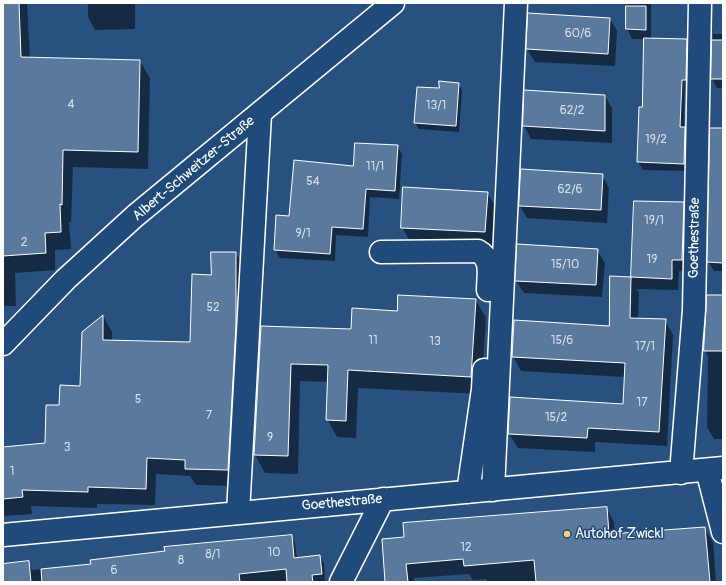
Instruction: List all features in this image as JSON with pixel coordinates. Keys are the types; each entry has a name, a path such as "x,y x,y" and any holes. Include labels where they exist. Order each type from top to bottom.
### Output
{"street":[{"name":"Albert-Schweitzer-Straße","path":"3,344 66,279 135,216 393,3"},
{"path":"492,490 516,3"},
{"name":"Goethestraße","path":"681,473 694,310 700,3"},
{"path":"238,513 260,114"},
{"path":"381,252 478,251 484,254 489,262 483,388 468,492"},
{"path":"715,469 723,532"},
{"name":"Goethestraße","path":"3,535 715,469"},
{"path":"341,582 383,499"}],"building":[{"path":"3,3 19,3 21,57 140,60 138,152 63,150 62,205 60,204 61,232 45,233 46,253 3,256"},
{"path":"626,6 646,6 646,30 626,29"},
{"path":"528,13 610,18 608,54 526,49"},
{"path":"644,38 687,39 686,80 682,80 680,127 685,127 684,164 637,162 639,107 642,107"},
{"path":"712,40 723,40 723,79 711,79"},
{"path":"439,81 459,83 456,126 414,123 417,87 439,88"},
{"path":"524,90 605,95 605,131 523,126"},
{"path":"710,128 723,128 723,263 707,262"},
{"path":"355,143 398,145 395,191 366,189 363,229 332,227 330,254 274,250 276,215 289,216 294,160 353,166"},
{"path":"521,169 603,174 601,210 519,206"},
{"path":"403,187 488,192 485,232 401,228"},
{"path":"634,201 684,202 682,260 672,260 672,279 631,277"},
{"path":"517,244 598,249 596,285 515,281"},
{"path":"211,252 236,252 236,325 228,470 185,469 185,460 147,458 146,489 88,487 88,492 22,490 23,497 3,499 3,447 45,443 46,405 59,405 60,385 80,386 82,332 103,315 103,340 190,342 192,274 211,275"},
{"path":"610,276 631,277 630,318 666,319 659,432 588,428 587,438 508,434 510,397 623,404 625,363 512,357 514,320 609,326"},
{"path":"398,295 476,299 471,377 348,370 346,421 326,420 328,365 291,364 288,456 254,455 261,326 351,329 352,308 397,311"},
{"path":"707,295 723,295 723,351 704,351"},
{"path":"607,507 609,534 705,527 710,582 536,582 534,560 464,566 463,559 406,564 408,582 385,582 382,539 404,537 403,523"},
{"path":"292,535 294,558 320,555 322,574 312,575 313,582 287,582 286,569 239,574 240,582 42,582 41,569 91,564 90,560 165,551 164,547"},
{"path":"29,561 31,582 3,582 3,564"}],"place":[{"name":"Autohof Zwickl","path":"567,534"}]}
